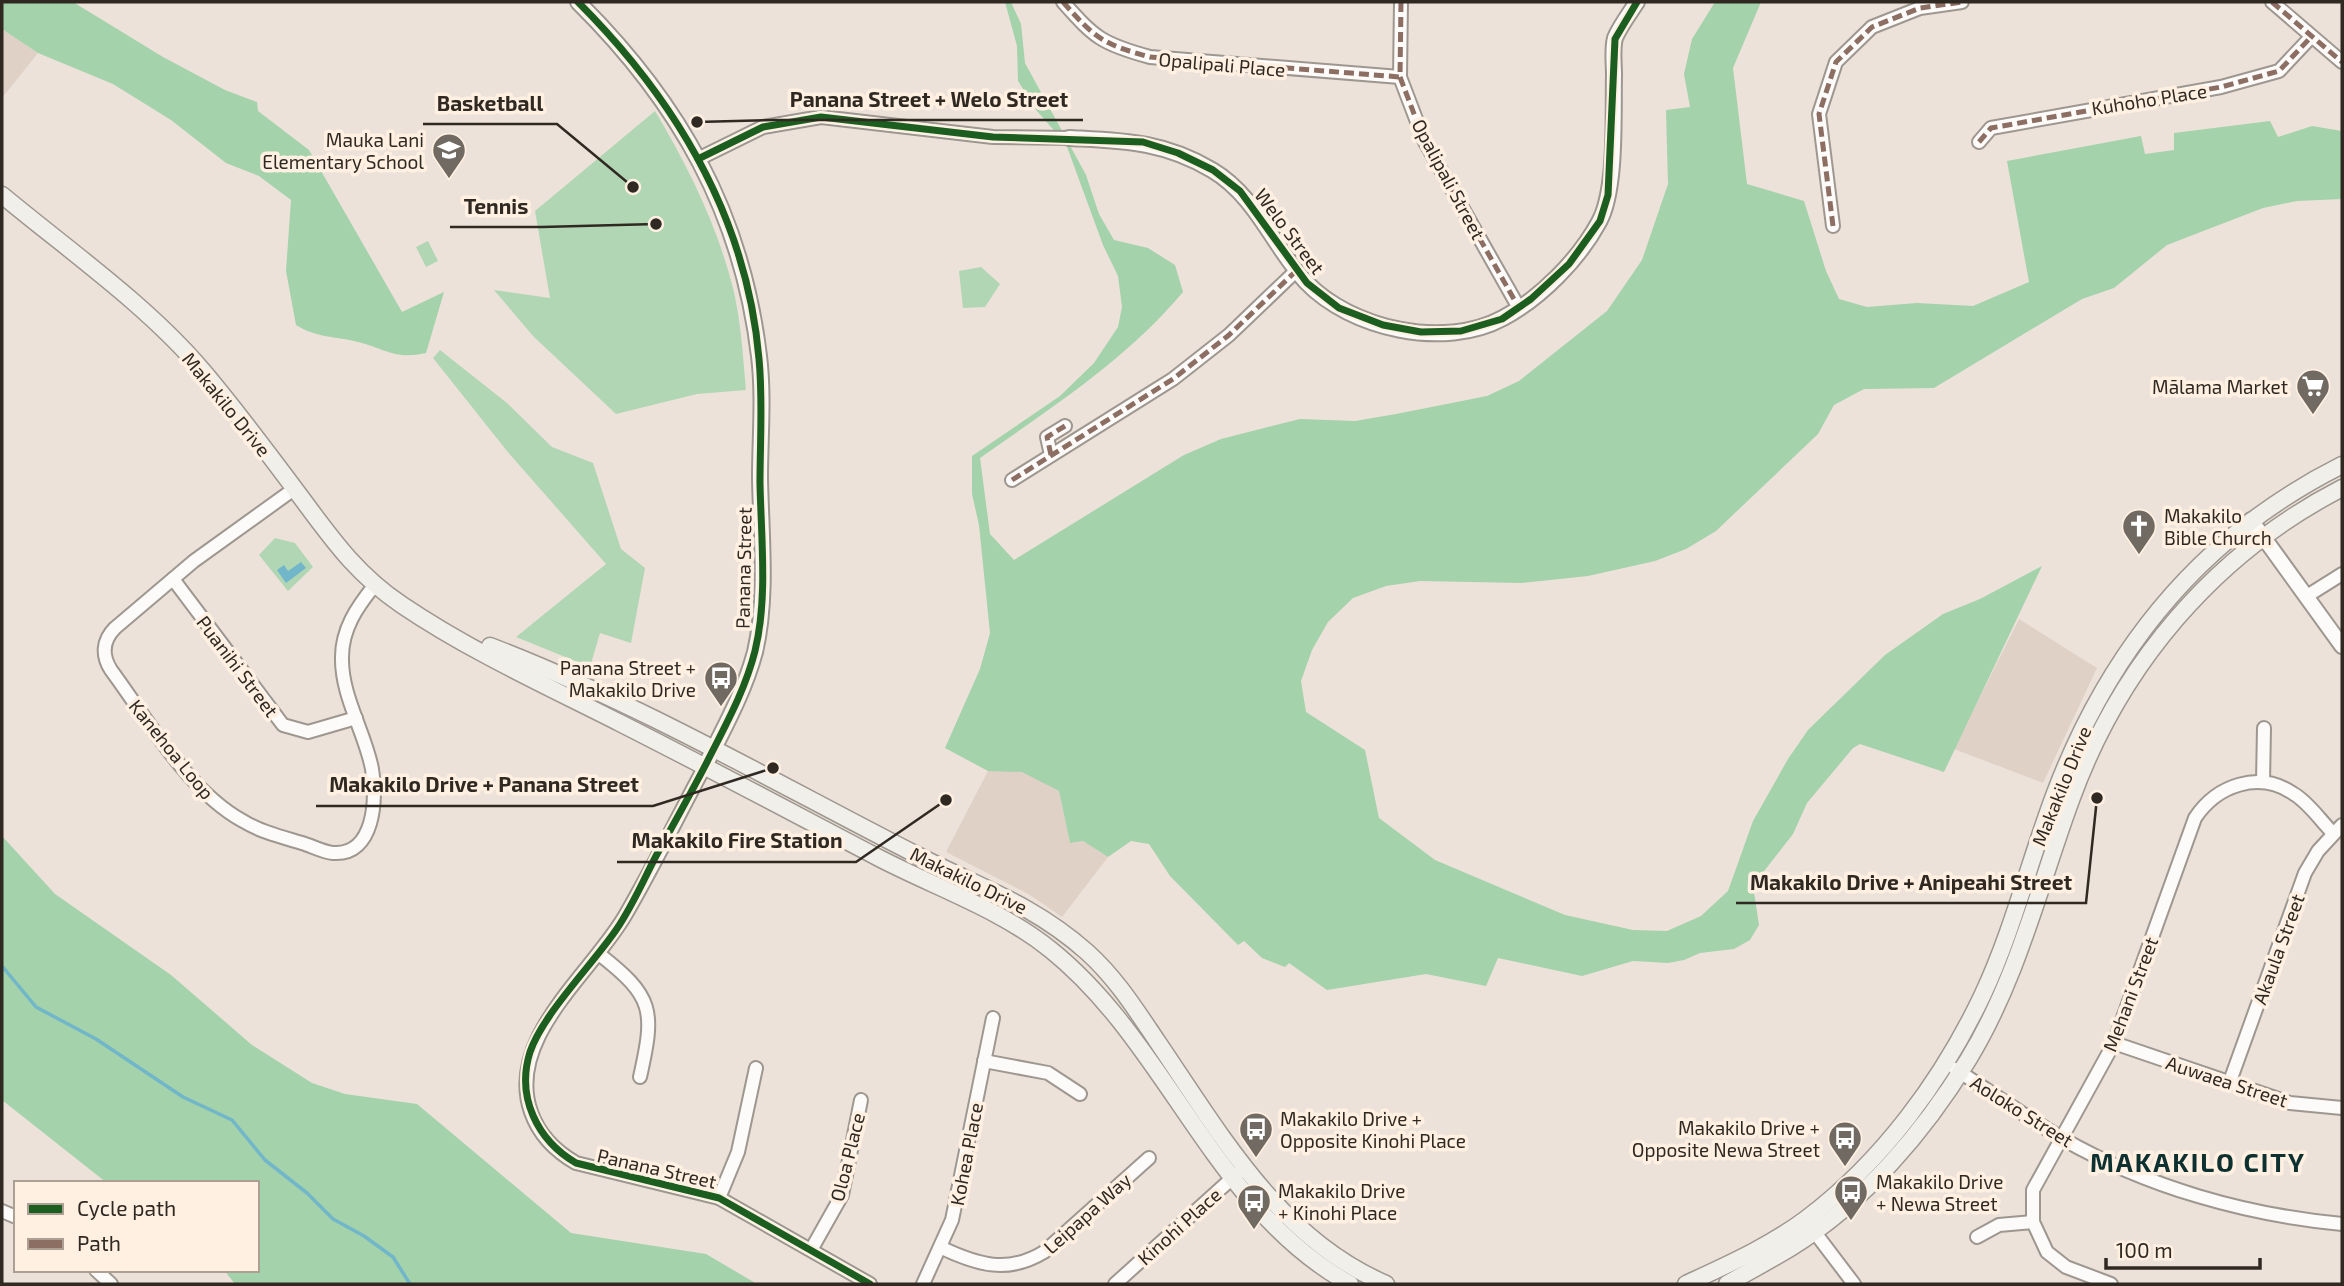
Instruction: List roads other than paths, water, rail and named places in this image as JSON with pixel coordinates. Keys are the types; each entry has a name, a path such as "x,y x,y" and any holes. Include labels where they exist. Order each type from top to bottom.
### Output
{"main road":[{"name":"Makakilo Drive","path":"2,195 160,327 207,376 343,555 374,586 436,625 704,768 907,873 1016,925 1074,969 1100,995 1297,1247 1350,1284"},
{"name":"Makakilo Drive","path":"1952,1067 1984,993 2055,793 2081,730 2150,618 2194,568 2251,520 2300,488 2342,466"},
{"name":"Makakilo Drive","path":"1727,1284 1809,1225 1877,1153 1952,1067 1998,1003 2019,954 2072,798 2096,739 2127,682 2165,630 2209,583 2264,536 2342,488"},
{"name":"Makakilo Drive","path":"436,625 518,657 714,748 917,855 1026,907 1088,953 1116,981 1238,1173 1278,1209 1344,1260 1386,1284"},
{"path":"907,873 917,855"},
{"name":"Makakilo Drive","path":"1686,1284 1809,1225"}],"street":[{"name":"Panana Street","path":"578,2 621,45 660,94 698,159 741,262 759,357 759,625 747,677 704,768 626,915 544,1026 530,1053 526,1085 529,1106 537,1126 558,1151 586,1167 719,1198 870,1284"},
{"name":"Opalipali Place","path":"1063,2 1092,35 1118,48 1150,57 1400,77"},
{"name":"Opalipali Street","path":"1401,2 1400,77 1424,140 1519,308"},
{"name":"Welo Street","path":"698,159 763,127 811,117 993,137 1143,142 1178,153 1213,170 1240,191 1307,283 1339,308 1383,326 1420,332 1461,331 1502,319 1519,308 1569,264 1600,221 1608,195 1615,39 1637,2"},
{"path":"1833,226 1819,114 1836,62 1872,27 1920,8 1962,2"},
{"path":"2272,2 2342,62"},
{"name":"Kuhoho Place","path":"1979,142 1991,128 2221,87 2279,71 2311,37"},
{"path":"1012,480 1173,379 1229,335 1297,270"},
{"path":"1051,455 1048,438 1065,426"},
{"name":"Kanehoa Loop","path":"295,489 173,579 112,631 105,643 105,658 111,670 195,782 225,810 260,830 325,851 341,852 356,846 368,830 374,796 372,770 344,677 342,646 352,616 374,586"},
{"path":"2251,520 2342,646"},
{"path":"2307,596 2342,573"},
{"name":"Puanihi Street","path":"173,579 283,725 308,732 356,718"},
{"path":"2264,727 2263,782 2293,793 2337,828"},
{"name":"Mehani Street","path":"2033,1222 2031,1206 2036,1182 2114,1043 2195,818 2204,805 2224,790 2246,782 2263,782"},
{"name":"Akaula Street","path":"2229,1084 2305,873 2337,828"},
{"path":"599,954 634,982 646,1003 649,1035 640,1077"},
{"name":"Kohea Place","path":"923,1284 942,1248 957,1200 993,1018"},
{"name":"Auwaea Street","path":"2114,1043 2229,1084 2290,1102 2342,1108"},
{"path":"984,1061 1048,1073 1080,1094"},
{"name":"Aoloko Street","path":"1952,1067 2062,1138 2142,1175 2250,1212 2342,1224"},
{"path":"719,1198 738,1152 756,1068"},
{"name":"Oloa Place","path":"811,1250 842,1195 861,1100"},
{"name":"Leipapa Way","path":"942,1248 986,1266 1012,1266 1029,1261 1044,1252 1149,1158"},
{"name":"Kinohi Place","path":"1115,1284 1238,1173"},
{"path":"1977,1237 1999,1225 2033,1222 2043,1245 2059,1263 2111,1284"},
{"path":"1809,1225 1854,1284"},
{"path":"98,1272 111,1284"}],"water":[{"path":"301,562 306,568 286,583 277,570 284,565 288,571"}],"waterway":[{"path":"2,966 36,1007 96,1039 183,1097 232,1120 265,1160 307,1193 333,1219 364,1236 393,1257 410,1284"}],"place":[{"name":"Panana Street + Welo Street","path":"697,122"},
{"name":"Mauka Lani Elementary School","path":"449,180"},
{"name":"Basketball","path":"633,187"},
{"name":"Tennis","path":"656,224"},
{"name":"Mālama Market","path":"2313,416"},
{"name":"Makakilo Bible Church","path":"2139,556"},
{"name":"Panana Street + Makakilo Drive","path":"721,708"},
{"name":"Makakilo Drive + Panana Street","path":"773,768"},
{"name":"Makakilo Drive + Anipeahi Street","path":"2097,798"},
{"name":"Makakilo Fire Station","path":"946,800"},
{"name":"Makakilo Drive + Opposite Kinohi Place","path":"1256,1159"},
{"name":"Makakilo Drive + Opposite Newa Street","path":"1845,1168"},
{"name":"Makakilo Drive + Newa Street","path":"1851,1222"},
{"name":"Makakilo Drive + Kinohi Place","path":"1254,1231"}],"district":[{"name":"MAKAKILO CITY","path":"2198,1161"}]}
